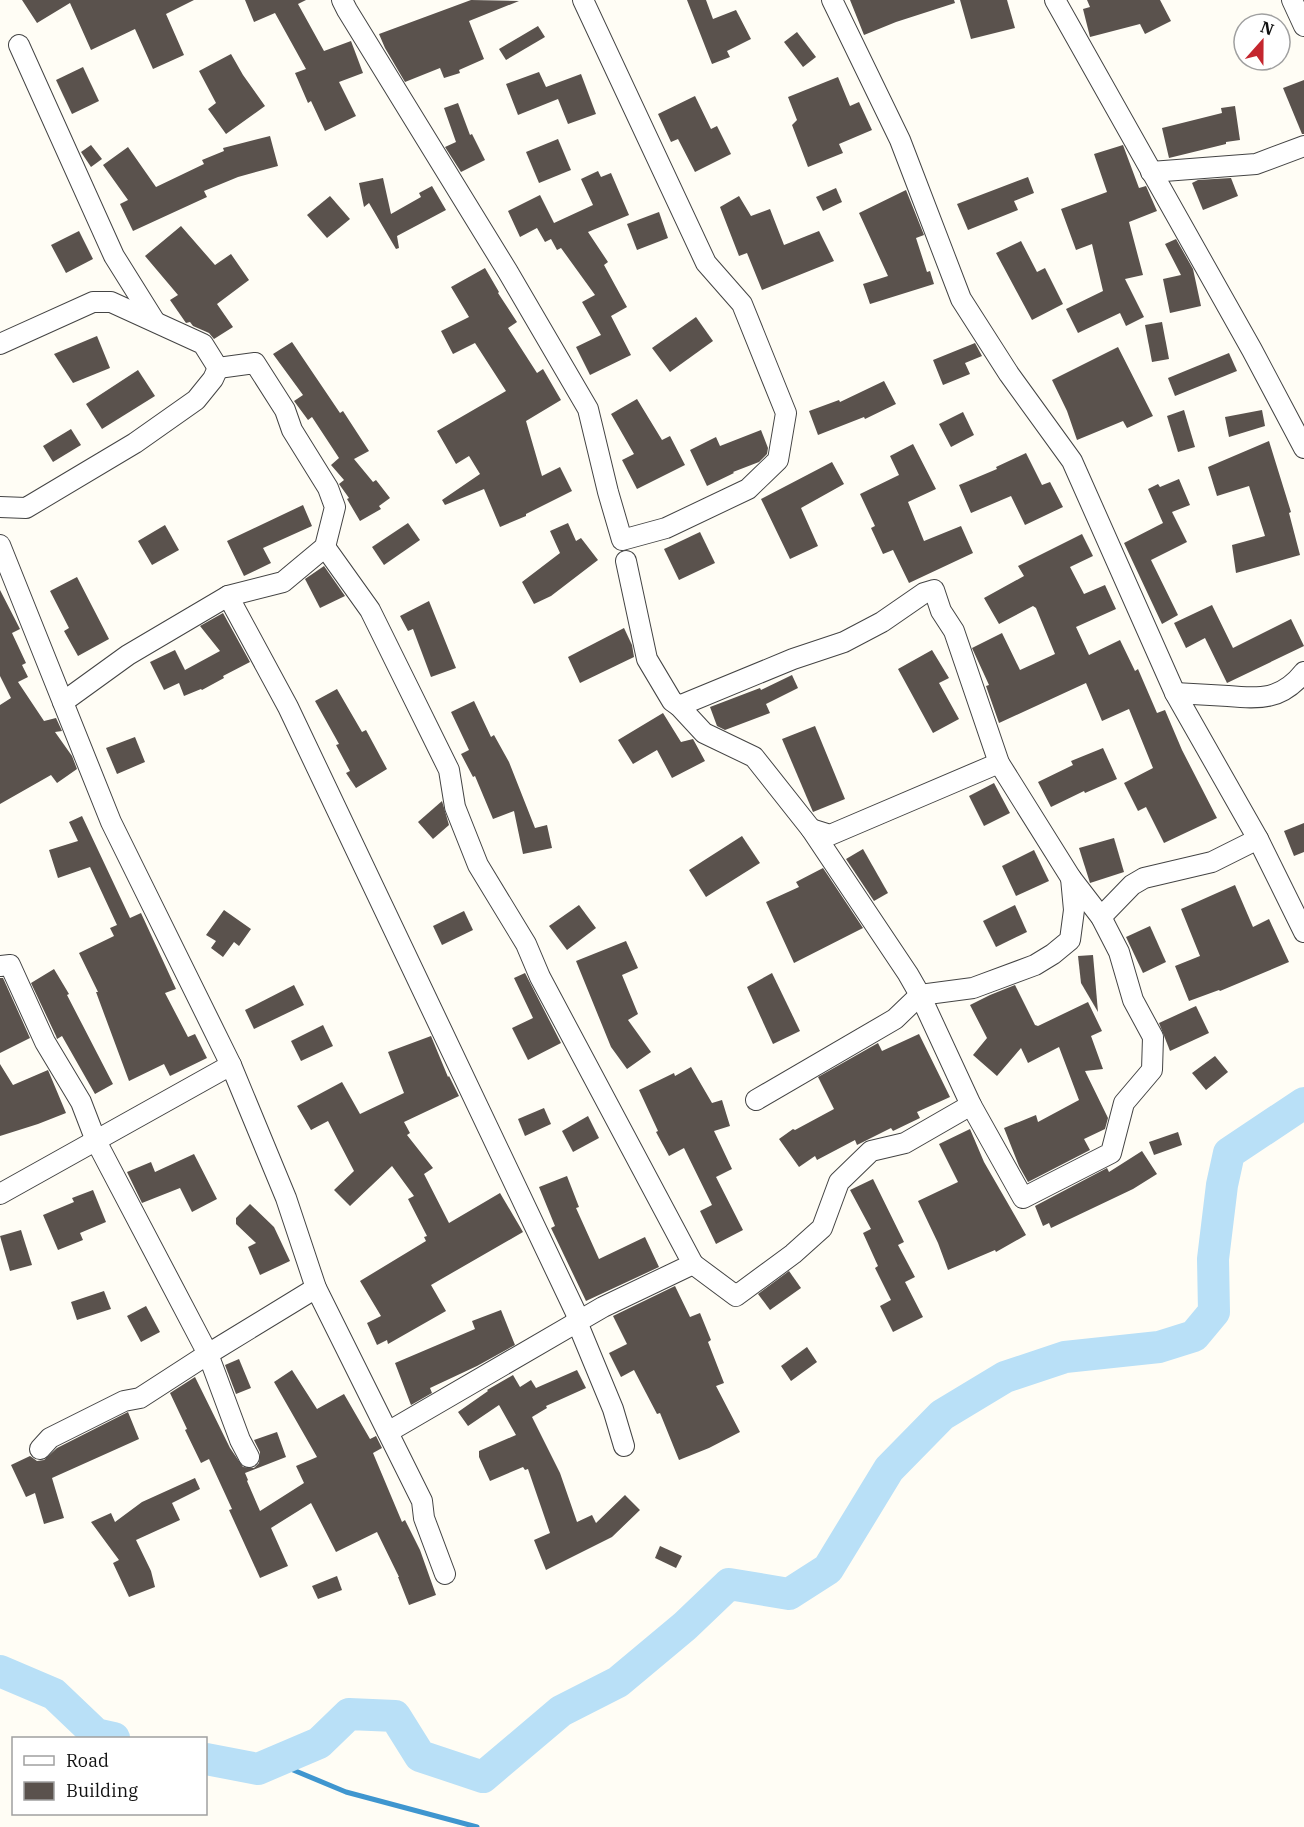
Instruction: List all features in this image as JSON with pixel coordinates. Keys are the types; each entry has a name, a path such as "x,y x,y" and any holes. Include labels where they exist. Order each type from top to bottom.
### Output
{"street":[{"path":"342,0 352,20 508,272 588,409 622,540 666,528 748,489 778,460 786,413 742,304 706,263 582,0"},
{"path":"832,0 900,140 961,299 1009,374 1072,461 1175,693 1258,839 1304,932"},
{"path":"1055,0 1252,350 1304,448"},
{"path":"1292,0 1304,26"},
{"path":"19,45 114,256 154,320"},
{"path":"1151,171 1256,164 1304,146"},
{"path":"0,344 93,302 111,302 203,344 218,368"},
{"path":"63,702 128,655 228,596 283,582 325,547 335,507 328,488 292,430 285,410 255,363 218,368"},
{"path":"0,507 26,508 135,443 196,400 213,379 218,368"},
{"path":"0,545 111,822 231,1065 286,1198 316,1288 422,1501 424,1518 446,1574"},
{"path":"325,547 370,610 449,770 455,807 478,865 526,944 540,977 693,1264 736,1296 793,1254 822,1228 839,1182 871,1151 905,1143 970,1105"},
{"path":"626,561 647,659 672,701 704,733 754,758 811,829 908,974 920,995 970,1105 1023,1198 1111,1153 1124,1103 1152,1070 1153,1037 1133,1000 1119,952 1101,917 1071,878 999,763 954,631 941,611 934,590 924,593 882,622 844,642 793,659 679,706"},
{"path":"228,596 288,707 566,1291 613,1409 624,1446"},
{"path":"1175,693 1265,698 1280,693 1304,672"},
{"path":"811,829 831,835 999,763"},
{"path":"1101,917 1132,885 1144,878 1212,862 1258,839"},
{"path":"756,1100 895,1019 920,995 973,988 1035,965 1053,954 1070,940 1074,910 1071,878"},
{"path":"0,966 10,965 45,1042 81,1102 96,1141 208,1353 240,1440 249,1457"},
{"path":"0,1194 231,1065"},
{"path":"388,1432 603,1307 693,1264"},
{"path":"40,1449 50,1438 124,1401 140,1398 208,1353 316,1288"}],"building":[{"path":"22,0 194,0 166,14 184,55 153,69 135,29 91,50 70,3 37,23"},
{"path":"245,0 306,0 298,4 324,51 351,41 363,73 339,82 356,116 325,131 311,101 308,103 295,73 306,69 275,13 254,22"},
{"path":"471,0 519,1 469,21 484,59 459,70 460,73 444,78 440,68 405,82 379,34"},
{"path":"687,0 706,0 713,19 736,10 751,39 727,51 730,57 712,64"},
{"path":"850,0 954,0 955,3 864,35"},
{"path":"960,0 1007,0 1015,28 971,39"},
{"path":"1087,0 1160,0 1171,21 1145,34 1140,24 1090,37 1083,9 1090,7"},
{"path":"538,26 545,37 506,60 499,49"},
{"path":"797,32 816,57 803,67 784,42"},
{"path":"231,54 265,106 226,134 208,109 216,103 199,71"},
{"path":"83,67 99,101 72,114 56,80"},
{"path":"539,72 546,87 581,74 596,114 568,124 558,99 518,115 506,84"},
{"path":"838,77 850,106 859,102 872,130 839,144 843,153 808,167 792,125 797,120 788,97"},
{"path":"1304,80 1304,134 1302,134 1283,88"},
{"path":"695,96 711,129 717,126 731,154 695,172 678,139 671,142 658,114"},
{"path":"458,103 470,135 472,134 485,160 461,172 445,147 456,142 444,108"},
{"path":"1235,106 1240,140 1169,158 1162,128 1222,113 1221,108"},
{"path":"270,136 278,166 238,177 204,191 207,197 133,231 120,204 128,200 103,165 128,147 156,187 204,164 202,160 224,151 223,148"},
{"path":"558,139 571,170 539,183 526,152"},
{"path":"91,145 102,159 91,167 81,152"},
{"path":"1123,145 1139,188 1146,186 1157,211 1129,222 1143,275 1125,279 1144,317 1126,326 1120,313 1078,333 1066,309 1103,291 1092,244 1076,250 1061,209 1107,192 1094,154"},
{"path":"598,171 601,177 611,173 629,215 588,232 608,262 604,265 627,307 611,316 631,355 590,375 576,347 601,335 582,302 595,295 561,248 557,250 551,239 545,242 537,228 520,237 508,211 540,195 554,223 593,205 581,179"},
{"path":"1028,177 1034,193 1014,201 1018,210 968,230 957,204"},
{"path":"383,178 391,214 421,197 419,193 432,186 446,210 397,236 399,248 396,249 369,203 364,207 359,183"},
{"path":"1231,178 1238,196 1203,210 1192,183 1198,180"},
{"path":"836,188 842,202 823,211 816,197"},
{"path":"906,190 924,235 916,238 927,272 930,271 934,284 870,304 863,284 888,276 859,213"},
{"path":"330,196 350,219 327,238 307,215"},
{"path":"739,196 751,216 770,209 784,245 819,231 834,261 762,290 747,253 739,256 720,207"},
{"path":"659,212 668,238 637,250 627,224"},
{"path":"181,226 215,265 231,254 249,280 217,304 233,327 214,339 209,333 193,326 190,322 186,323 170,300 178,295 145,256"},
{"path":"79,231 93,259 66,273 51,245"},
{"path":"1176,239 1193,269 1201,306 1170,313 1163,279 1181,275 1165,244"},
{"path":"1021,241 1037,272 1045,268 1063,304 1032,320 996,253"},
{"path":"485,268 517,322 508,328 537,373 543,369 561,400 526,421 542,476 560,467 572,491 500,527 484,489 445,505 442,500 480,474 469,456 456,464 437,431 506,391 475,343 453,354 441,331 469,317 451,287"},
{"path":"696,317 713,341 670,372 652,348"},
{"path":"1162,322 1169,359 1152,362 1145,325"},
{"path":"97,336 110,368 73,383 54,354"},
{"path":"292,342 340,413 343,411 369,451 354,459 373,482 376,480 390,498 379,506 381,509 360,521 339,484 344,480 331,465 339,458 312,417 308,420 294,401 303,395 273,354"},
{"path":"975,343 982,356 965,363 970,374 943,385 933,360"},
{"path":"1118,347 1153,416 1127,428 1123,421 1077,440 1067,411 1052,380"},
{"path":"1229,353 1237,371 1175,396 1168,378"},
{"path":"138,370 155,396 102,429 86,404"},
{"path":"884,381 896,404 865,419 864,417 818,435 809,411 839,400 840,402"},
{"path":"637,399 662,440 670,436 685,465 637,489 622,460 634,454 611,414"},
{"path":"1184,410 1195,447 1178,452 1167,416"},
{"path":"1262,410 1265,426 1229,437 1225,417"},
{"path":"963,412 974,435 951,447 939,424"},
{"path":"71,429 81,445 53,462 43,446"},
{"path":"761,430 768,448 767,454 759,462 733,472 707,486 690,450 716,437 720,446"},
{"path":"1269,441 1291,512 1289,513 1300,555 1236,573 1232,545 1265,536 1249,486 1217,496 1208,467"},
{"path":"913,444 936,489 908,502 924,541 961,526 973,553 909,583 893,550 883,554 871,528 875,526 860,494 899,475 890,456"},
{"path":"1026,453 1042,485 1050,482 1063,507 1025,525 1011,496 971,513 959,485 997,469 996,467"},
{"path":"832,462 844,484 801,508 818,546 790,559 761,499"},
{"path":"1179,479 1190,505 1172,512 1187,542 1151,560 1178,615 1162,624 1124,543 1163,523 1148,489"},
{"path":"303,505 312,526 263,548 271,563 244,576 227,541"},
{"path":"408,523 420,540 384,565 372,547"},
{"path":"568,523 576,541 581,538 598,560 551,596 534,604 522,582 560,553 550,531"},
{"path":"165,525 179,550 152,565 138,541"},
{"path":"700,532 715,563 679,580 664,549"},
{"path":"1082,534 1093,556 1070,567 1084,594 1105,585 1116,609 1076,627 1089,655 1120,640 1135,671 1138,669 1157,713 1165,710 1182,750 1217,818 1164,843 1146,807 1138,811 1124,783 1153,768 1129,709 1102,721 1086,683 999,723 986,686 989,685 972,648 1002,633 1020,670 1055,654 1036,608 1033,606 999,624 984,598 1024,576 1018,566"},
{"path":"324,566 345,596 320,608 305,579"},
{"path":"77,577 109,639 78,656 64,631 69,628 50,591"},
{"path":"0,590 20,629 12,633 26,663 22,665 28,677 18,682 44,721 56,718 62,731 55,732 72,756 77,769 57,783 51,775 0,804 0,705 11,698 0,676"},
{"path":"429,601 456,668 431,677 413,629 408,631 400,616"},
{"path":"1212,605 1233,648 1291,619 1304,646 1227,683 1205,638 1186,648 1174,623"},
{"path":"223,613 250,662 202,690 184,696 179,683 164,690 150,662 175,650 185,670 220,651 200,626"},
{"path":"624,628 632,645 634,657 580,683 568,657"},
{"path":"932,650 949,678 939,683 959,719 933,733 898,669"},
{"path":"792,675 798,688 766,704 770,713 725,730 717,726 710,707 760,688 761,690"},
{"path":"337,689 362,732 366,730 387,769 356,788 346,773 350,771 336,745 339,744 315,701"},
{"path":"474,701 491,737 494,735 509,762 535,828 547,825 552,848 523,854 514,811 493,819 475,776 473,777 461,754 469,750 451,712"},
{"path":"663,713 681,742 693,739 705,761 672,778 657,750 633,764 618,740"},
{"path":"815,726 845,799 813,812 782,739"},
{"path":"135,737 145,762 117,774 106,748"},
{"path":"1103,748 1117,779 1085,793 1084,791 1051,807 1038,782 1073,765 1071,761"},
{"path":"994,783 1010,813 984,826 969,796"},
{"path":"442,801 449,825 433,839 418,822"},
{"path":"82,816 130,918 141,913 176,989 165,993 188,1037 195,1034 207,1058 170,1076 164,1064 129,1081 96,992 98,992 79,953 114,936 110,928 117,925 90,867 58,878 49,850 78,841 69,822"},
{"path":"1304,823 1304,852 1294,856 1284,831"},
{"path":"742,836 760,863 706,897 689,870"},
{"path":"1114,838 1124,872 1090,883 1079,848"},
{"path":"863,849 888,893 874,901 846,859"},
{"path":"1034,850 1049,881 1016,896 1002,866"},
{"path":"823,868 863,928 794,963 766,902 799,887 796,882"},
{"path":"1235,885 1253,927 1269,919 1289,962 1220,991 1189,1001 1175,966 1200,956 1181,909"},
{"path":"579,905 596,928 567,950 549,926"},
{"path":"1015,905 1027,932 996,947 983,921"},
{"path":"224,910 251,929 239,946 234,942 223,957 211,948 216,941 206,935"},
{"path":"464,911 473,930 442,945 433,926"},
{"path":"1150,926 1166,962 1143,973 1126,937"},
{"path":"626,941 638,968 622,975 638,1014 628,1020 651,1052 627,1069 611,1047 576,961"},
{"path":"1093,955 1098,1012 1081,983 1078,956"},
{"path":"54,969 69,994 67,995 113,1084 95,1094 62,1036 57,1039 31,983"},
{"path":"525,973 561,1043 528,1060 512,1028 533,1018 514,978"},
{"path":"772,973 800,1031 773,1044 747,987"},
{"path":"0,978 3,978 30,1038 0,1053"},
{"path":"294,985 304,1005 254,1029 245,1010"},
{"path":"1015,985 1035,1025 1038,1026 1088,1002 1102,1031 1091,1036 1103,1069 1085,1071 1108,1118 1105,1129 1084,1139 1090,1150 1028,1182 1004,1128 1036,1115 1038,1122 1079,1100 1059,1047 1028,1063 1021,1048 997,1076 973,1055 987,1038 970,1005"},
{"path":"1196,1006 1209,1033 1170,1051 1159,1023"},
{"path":"323,1025 333,1046 301,1061 291,1041"},
{"path":"919,1034 950,1097 917,1112 920,1118 893,1131 891,1128 857,1145 855,1140 817,1160 815,1156 799,1167 779,1139 793,1129 834,1109 818,1077 878,1043 882,1051"},
{"path":"431,1036 448,1077 459,1096 404,1122 410,1133 407,1135 433,1168 424,1174 449,1223 500,1193 523,1232 431,1285 446,1311 388,1344 387,1340 377,1345 367,1323 381,1316 360,1281 426,1241 424,1237 427,1236 408,1199 414,1196 392,1166 350,1206 334,1190 354,1171 328,1121 311,1130 297,1106 342,1082 360,1114 404,1093 388,1052"},
{"path":"1215,1056 1228,1072 1206,1090 1192,1073"},
{"path":"0,1064 13,1085 48,1070 66,1113 0,1136"},
{"path":"691,1067 712,1103 722,1100 730,1126 714,1131 732,1169 716,1177 743,1230 716,1244 700,1211 712,1205 684,1148 669,1156 656,1132 658,1131 639,1090"},
{"path":"544,1108 551,1124 525,1136 518,1119"},
{"path":"588,1116 599,1138 573,1152 562,1131"},
{"path":"970,1129 984,1162 1026,1235 996,1252 995,1250 948,1270 918,1201 958,1182 939,1144"},
{"path":"1178,1132 1182,1145 1154,1155 1149,1142"},
{"path":"1142,1151 1157,1174 1133,1189 1051,1228 1049,1223 1043,1226 1035,1206 1107,1168 1109,1172"},
{"path":"194,1154 217,1199 192,1212 180,1188 142,1203 127,1172 151,1162 155,1172"},
{"path":"567,1176 579,1207 576,1208 599,1259 645,1237 659,1267 586,1301 551,1228 555,1226 539,1187"},
{"path":"873,1179 904,1242 898,1245 915,1277 905,1282 923,1317 893,1332 880,1306 891,1300 875,1268 878,1266 863,1233 871,1229 850,1190"},
{"path":"93,1190 106,1222 80,1233 83,1240 58,1250 43,1215 74,1202 72,1198"},
{"path":"250,1204 274,1227 290,1261 260,1275 248,1247 256,1243 236,1224 236,1218"},
{"path":"21,1230 32,1265 10,1271 0,1236"},
{"path":"789,1271 801,1288 770,1310 758,1294"},
{"path":"675,1286 690,1317 700,1313 711,1340 708,1342 724,1383 716,1386 740,1432 679,1460 660,1413 657,1414 634,1370 621,1377 609,1353 627,1344 613,1316"},
{"path":"104,1291 111,1309 77,1320 71,1302"},
{"path":"146,1306 160,1332 141,1342 127,1316"},
{"path":"501,1310 515,1345 430,1388 432,1393 411,1405 395,1363 475,1329 472,1321"},
{"path":"807,1347 817,1362 791,1381 781,1366"},
{"path":"239,1359 251,1388 236,1394 225,1365"},
{"path":"292,1370 317,1409 344,1394 370,1439 376,1436 382,1448 373,1453 402,1522 405,1520 420,1550 436,1595 409,1605 399,1577 377,1532 336,1552 311,1503 271,1528 288,1566 260,1578 209,1459 201,1463 170,1393 195,1377 230,1448 243,1467 254,1468 259,1463 260,1452 254,1440 277,1432 286,1457 245,1473 260,1511 304,1483 296,1466 317,1457 274,1382"},
{"path":"577,1370 586,1388 546,1406 547,1408 532,1417 560,1473 577,1522 592,1515 596,1523 625,1495 640,1510 612,1537 546,1570 534,1540 550,1533 528,1469 525,1470 523,1467 490,1481 479,1457 479,1451 516,1435 499,1405 468,1426 458,1412 487,1390 513,1375 520,1387 531,1380 536,1388"},
{"path":"128,1412 139,1439 52,1478 64,1518 44,1524 35,1493 26,1497 11,1465 30,1456 37,1461 44,1460 57,1448"},
{"path":"195,1478 200,1489 172,1503 180,1520 136,1540 151,1571 155,1587 129,1597 113,1563 119,1560 91,1522 111,1513 115,1522 142,1502"},
{"path":"660,1546 682,1556 676,1568 655,1558"},
{"path":"337,1576 342,1590 318,1599 312,1586"}],"waterway":[{"path":"207,1759 258,1769 319,1743 349,1714 395,1716 420,1756 483,1777 561,1711 618,1682 685,1626 729,1584 789,1594 828,1569 889,1469 942,1415 1005,1377 1065,1357 1159,1347 1194,1336 1214,1312 1213,1259 1222,1185 1229,1153 1304,1103"},
{"path":"0,1671 54,1694 96,1734 110,1737"},
{"path":"274,1762 346,1792 477,1827"}]}
